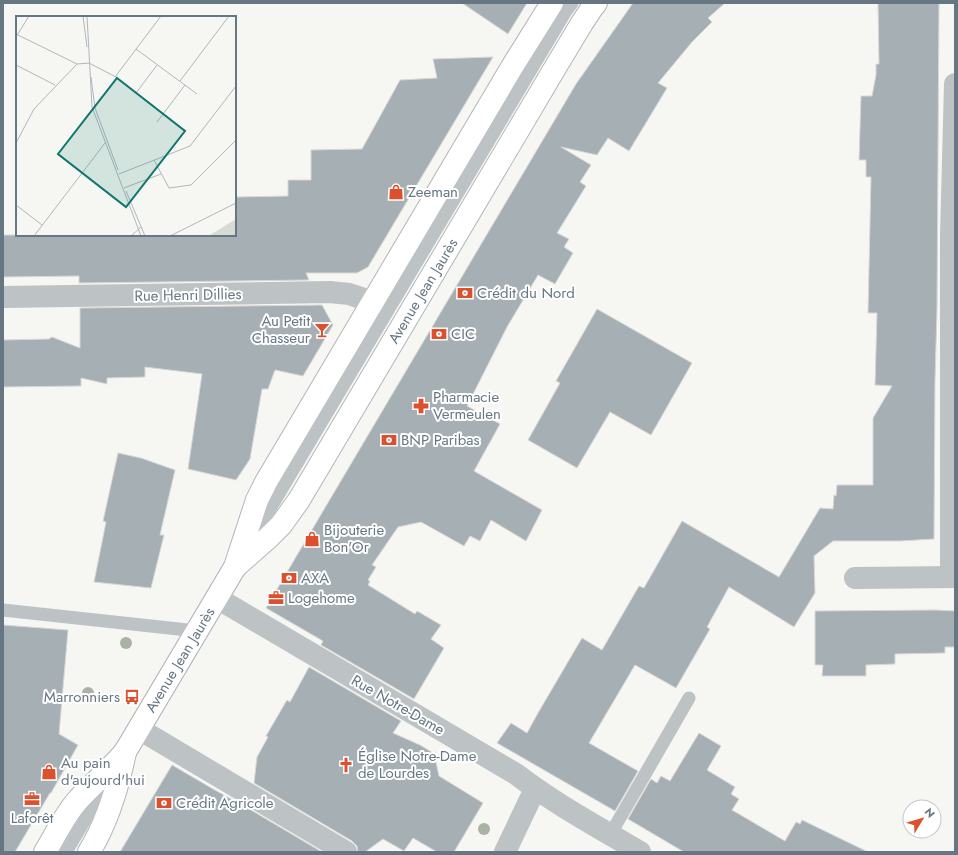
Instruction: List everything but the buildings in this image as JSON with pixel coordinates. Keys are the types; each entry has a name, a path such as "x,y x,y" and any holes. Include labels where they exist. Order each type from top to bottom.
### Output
{"main road":[{"name":"Avenue Jean Jaurès","path":"45,852 76,803 116,763 125,752 139,729 235,567 257,500 266,482 512,67 552,3"},
{"name":"Avenue Jean Jaurès","path":"235,567 281,525 299,500 555,68 596,3"},
{"name":"Avenue Jean Jaurès","path":"90,852 105,822 110,808 119,780 125,752"}],"street":[{"path":"855,578 953,577 953,236 955,84"},
{"name":"Rue Henri Dillies","path":"3,297 330,292 349,294 373,302"},
{"name":"Rue Notre-Dame","path":"217,598 516,774 535,789 561,806 640,852"},
{"path":"139,729 346,852"},
{"path":"505,852 535,789"}],"lane":[{"path":"235,567 572,3"},
{"path":"3,610 197,631"},
{"path":"610,835 689,698"},
{"path":"66,852 125,752"}],"place":[{"name":"Zeeman","path":"396,192"},
{"name":"Crédit du Nord","path":"465,293"},
{"name":"Au Petit Chasseur","path":"322,330"},
{"name":"CIC","path":"439,334"},
{"name":"Pharmacie Vermeulen","path":"421,406"},
{"name":"BNP Paribas","path":"389,440"},
{"name":"Bijouterie Bon'Or","path":"312,539"},
{"name":"AXA","path":"289,578"},
{"name":"Logehome","path":"276,598"},
{"name":"Marronniers","path":"132,697"},
{"name":"Église Notre-Dame de Lourdes","path":"346,765"},
{"name":"Au pain d'aujourd'hui","path":"49,772"},
{"name":"Laforêt","path":"32,799"},
{"name":"Crédit Agricole","path":"164,803"}]}
